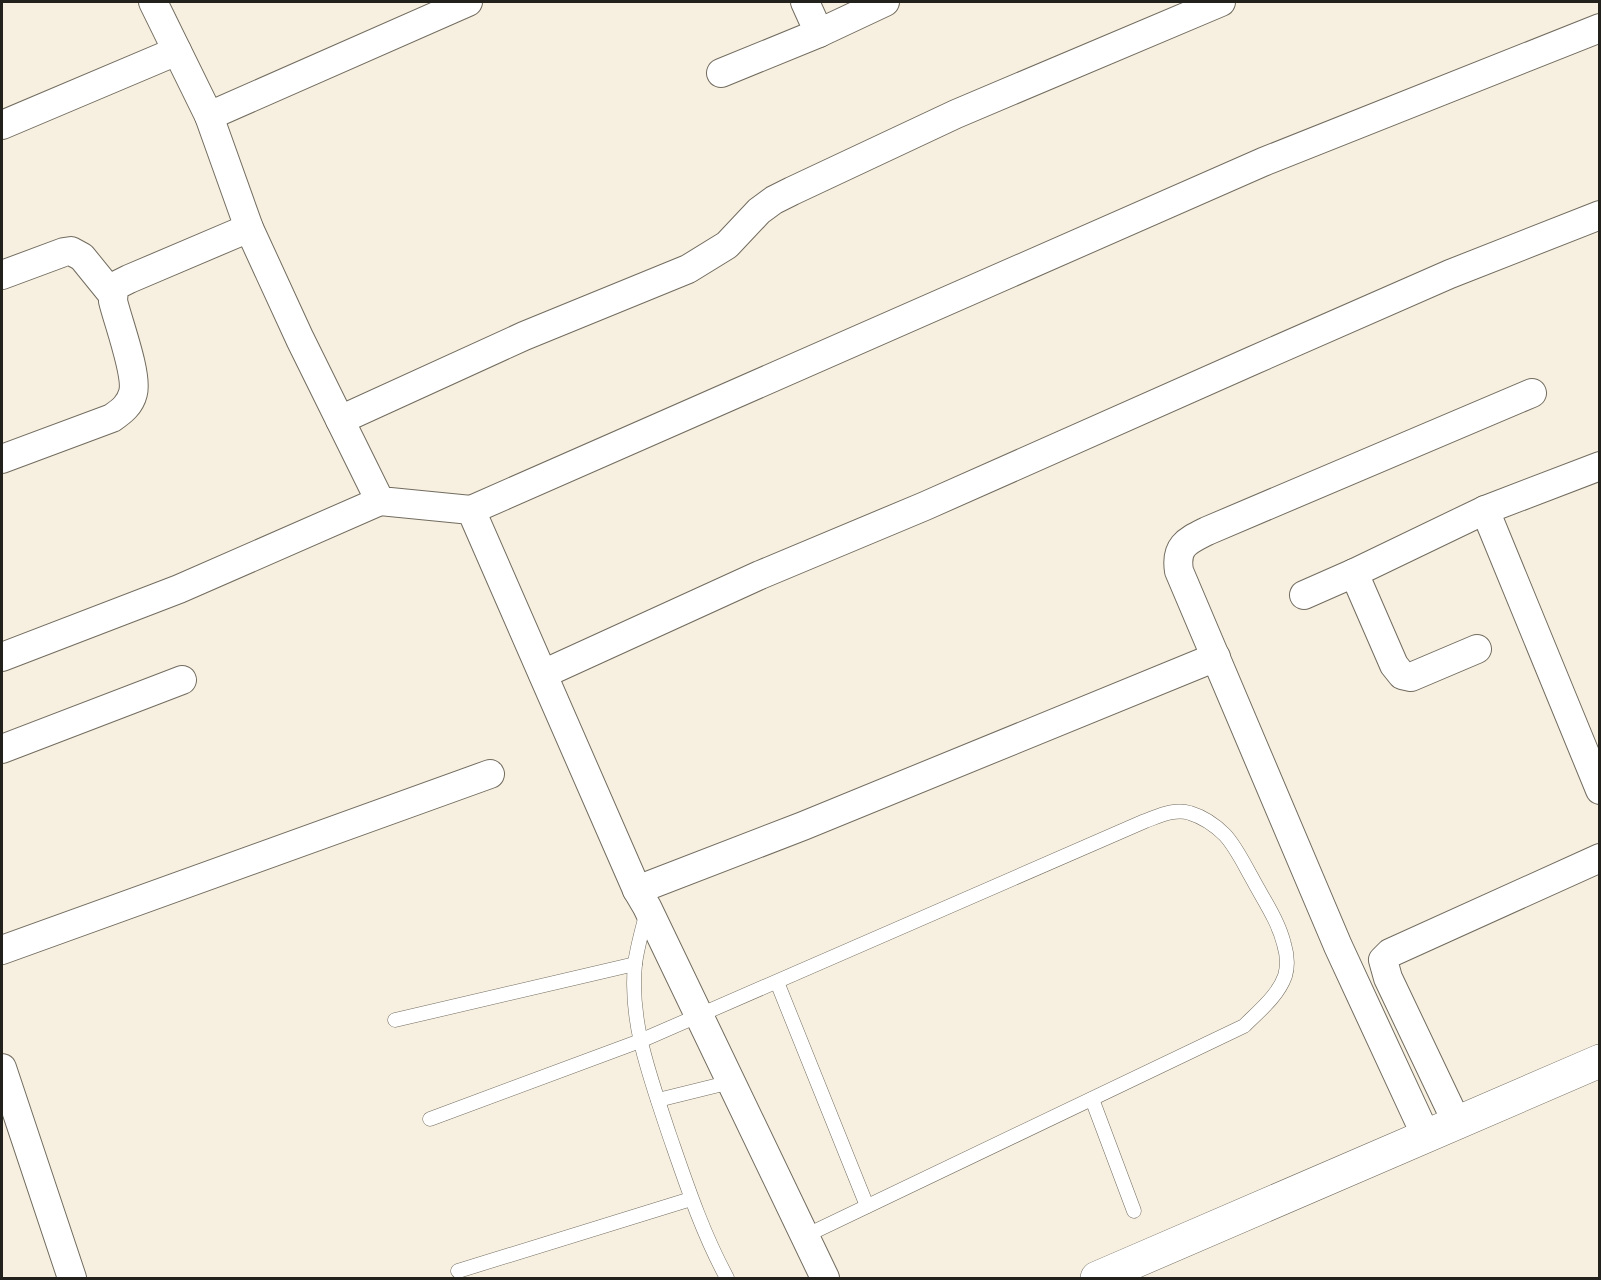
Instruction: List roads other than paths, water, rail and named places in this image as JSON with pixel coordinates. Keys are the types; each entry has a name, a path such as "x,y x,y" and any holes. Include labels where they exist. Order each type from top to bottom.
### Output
{"main road":[{"path":"1097,1278 1599,1061"}],"street":[{"path":"153,2 209,116 249,228 300,339 380,501"},
{"path":"209,116 468,2"},
{"path":"805,2 819,33"},
{"path":"721,73 819,33 885,2"},
{"path":"340,420 524,336 688,269 727,245 759,211 792,191 956,114 1221,2"},
{"path":"2,657 179,589 380,501 471,510 1263,162 1599,27"},
{"path":"2,125 177,51"},
{"path":"543,674 760,575 925,507 1439,279 1599,215"},
{"path":"2,459 112,418 126,409 133,396 135,381 113,301 114,288 249,228"},
{"path":"2,275 71,251 82,257 112,294"},
{"path":"1426,1136 1338,946 1179,571 1177,559 1184,544 1207,531 1532,393"},
{"path":"1304,595 1485,510 1599,466"},
{"path":"471,510 642,898 825,1278"},
{"path":"1485,510 1598,784"},
{"path":"1354,573 1394,666 1402,675 1411,677 1477,649"},
{"path":"642,898 803,826 1216,657"},
{"path":"2,749 182,680"},
{"path":"2,950 490,774"},
{"path":"1456,1123 1388,978 1383,960 1390,953 1599,858"},
{"path":"2,1068 72,1278"}],"lane":[{"path":"430,1119 640,1041 1145,821 1171,812 1188,812 1207,820 1226,836 1240,856 1275,920 1284,944 1287,963 1285,976 1276,991 1244,1026 805,1236"},
{"path":"642,898 635,964 635,998 640,1041 691,1199 727,1278"},
{"path":"395,1020 635,964"},
{"path":"777,982 867,1206"},
{"path":"658,1100 731,1082"},
{"path":"1092,1099 1134,1211"},
{"path":"458,1271 691,1199"}]}
